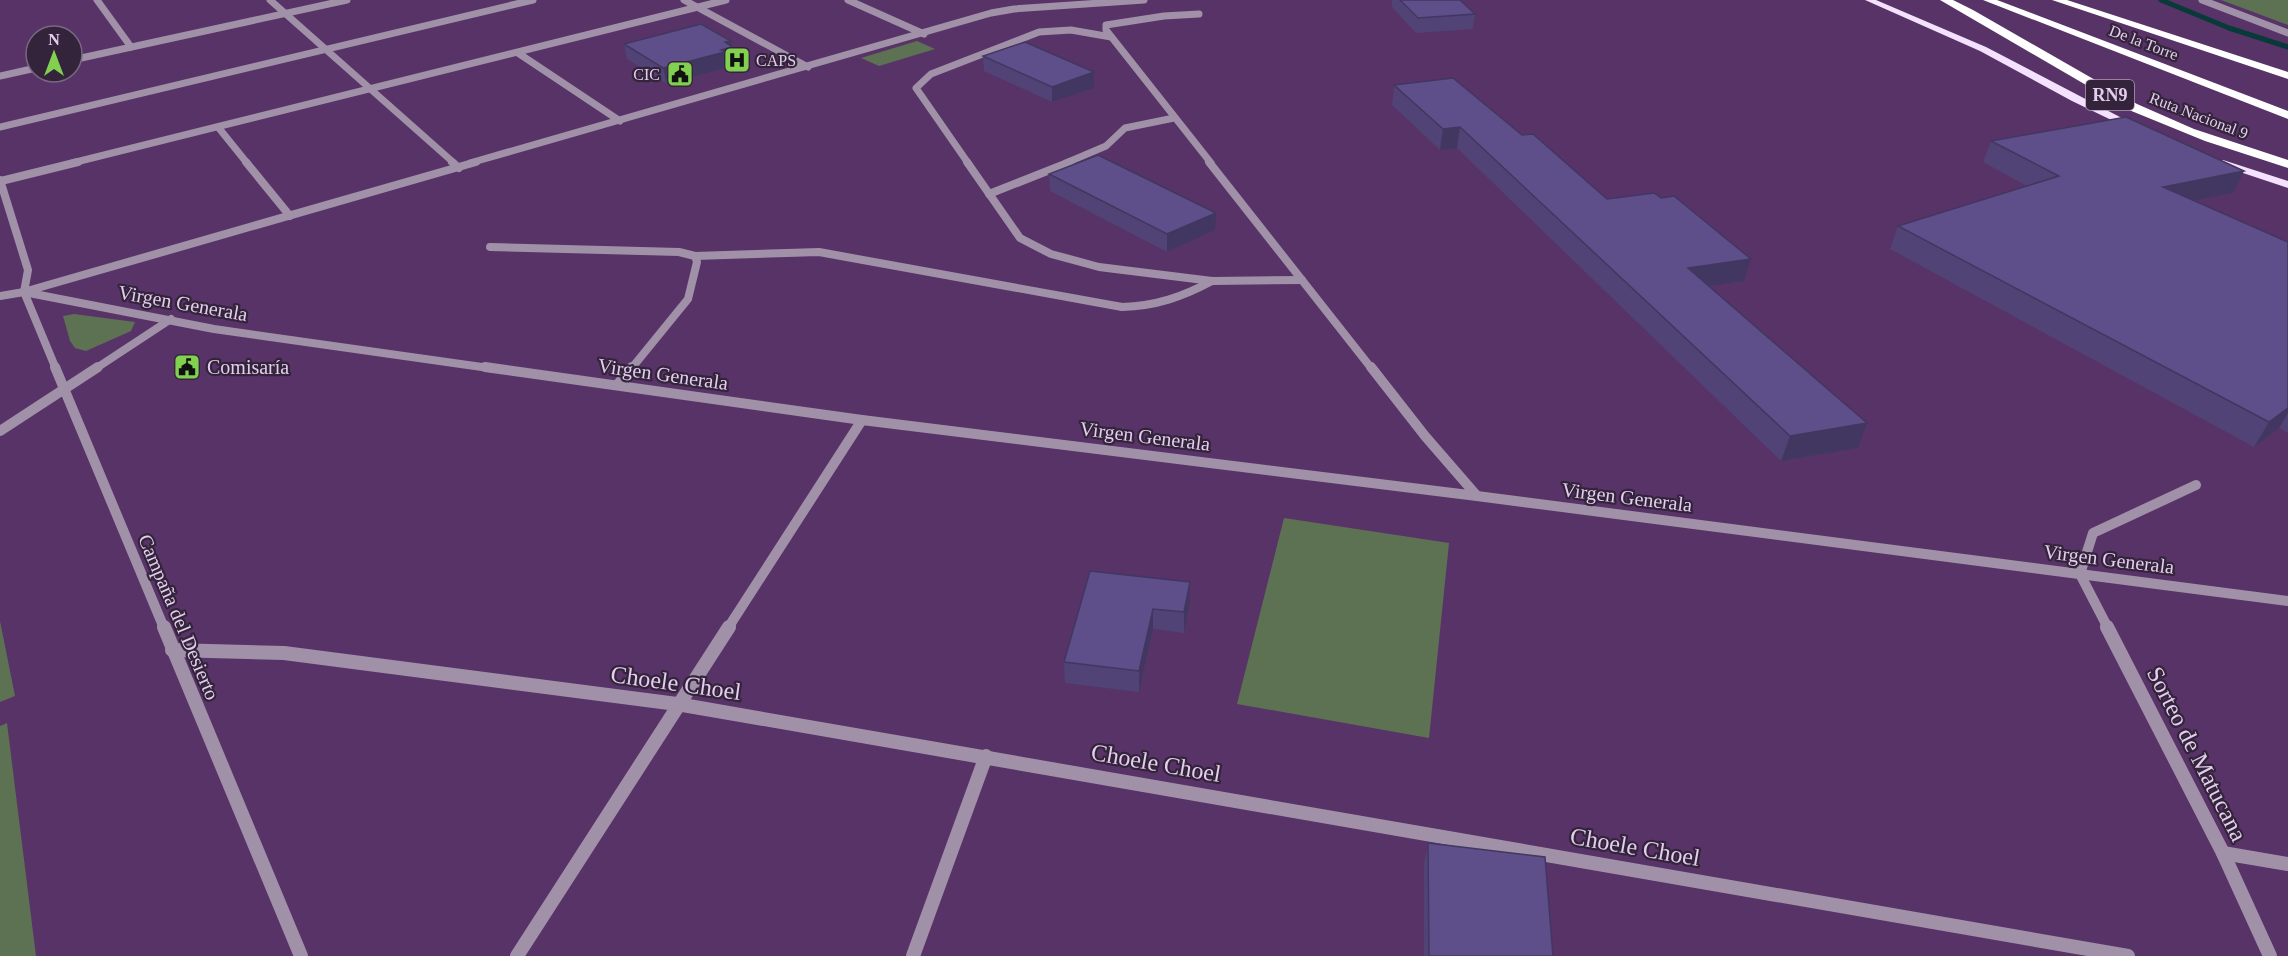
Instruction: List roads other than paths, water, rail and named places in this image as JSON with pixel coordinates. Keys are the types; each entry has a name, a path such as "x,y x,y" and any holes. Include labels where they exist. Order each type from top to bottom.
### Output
{"highway":[{"name":"Ruta Nacional 9","path":"1945,0 1997,27 2133,107 2220,143 2288,164"},
{"name":"De la Torre","path":"1988,0 2288,115"},
{"path":"2057,0 2288,76"},
{"name":"De la Torre","path":"2090,12 2288,87"}],"main road":[{"path":"1869,0 1983,49 2076,99 2148,133"},
{"path":"2213,159 2288,185"}],"street":[{"path":"97,0 131,47"},
{"path":"270,0 459,168"},
{"path":"84,57 347,0"},
{"path":"0,127 532,0"},
{"path":"684,0 808,67"},
{"path":"726,0 0,181 28,270 24,292 924,34 1031,0"},
{"path":"848,0 924,34"},
{"path":"991,13 1063,3 1144,0"},
{"path":"2202,0 2288,33"},
{"path":"1199,14 1164,16 1106,25 1106,30 1425,436 1477,496"},
{"path":"1110,37 1071,30 1039,32 931,74 916,88 1020,238 1051,254 1099,267 1212,281 1302,280"},
{"path":"518,52 620,121"},
{"path":"0,76 24,71"},
{"path":"989,194 1097,152 1125,128 1174,118"},
{"path":"218,127 290,216"},
{"path":"490,247 679,252 695,256 819,252 1122,308 1151,307 1171,303 1212,281"},
{"path":"617,385 688,299 697,262 695,256"},
{"name":"Virgen Generala","path":"0,296 24,292 214,329 862,420 1477,496 2288,601"},
{"name":"Campaña del Desierto","path":"24,292 301,956"},
{"path":"0,430 171,319"},
{"path":"517,956 677,704 862,420"},
{"path":"2080,573 2093,533 2196,485"},
{"name":"Sorteo de Matucana","path":"2080,573 2223,854 2270,956"},
{"name":"Choele Choel","path":"172,650 284,653 677,704 2128,956"},
{"path":"913,956 986,756"},
{"path":"2223,854 2288,864"}],"waterway":[{"path":"2161,0 2229,28 2288,47"}],"place":[{"name":"CAPS","path":"737,60"},
{"name":"CIC","path":"680,74"},
{"name":"Comisaría","path":"187,367"}]}
